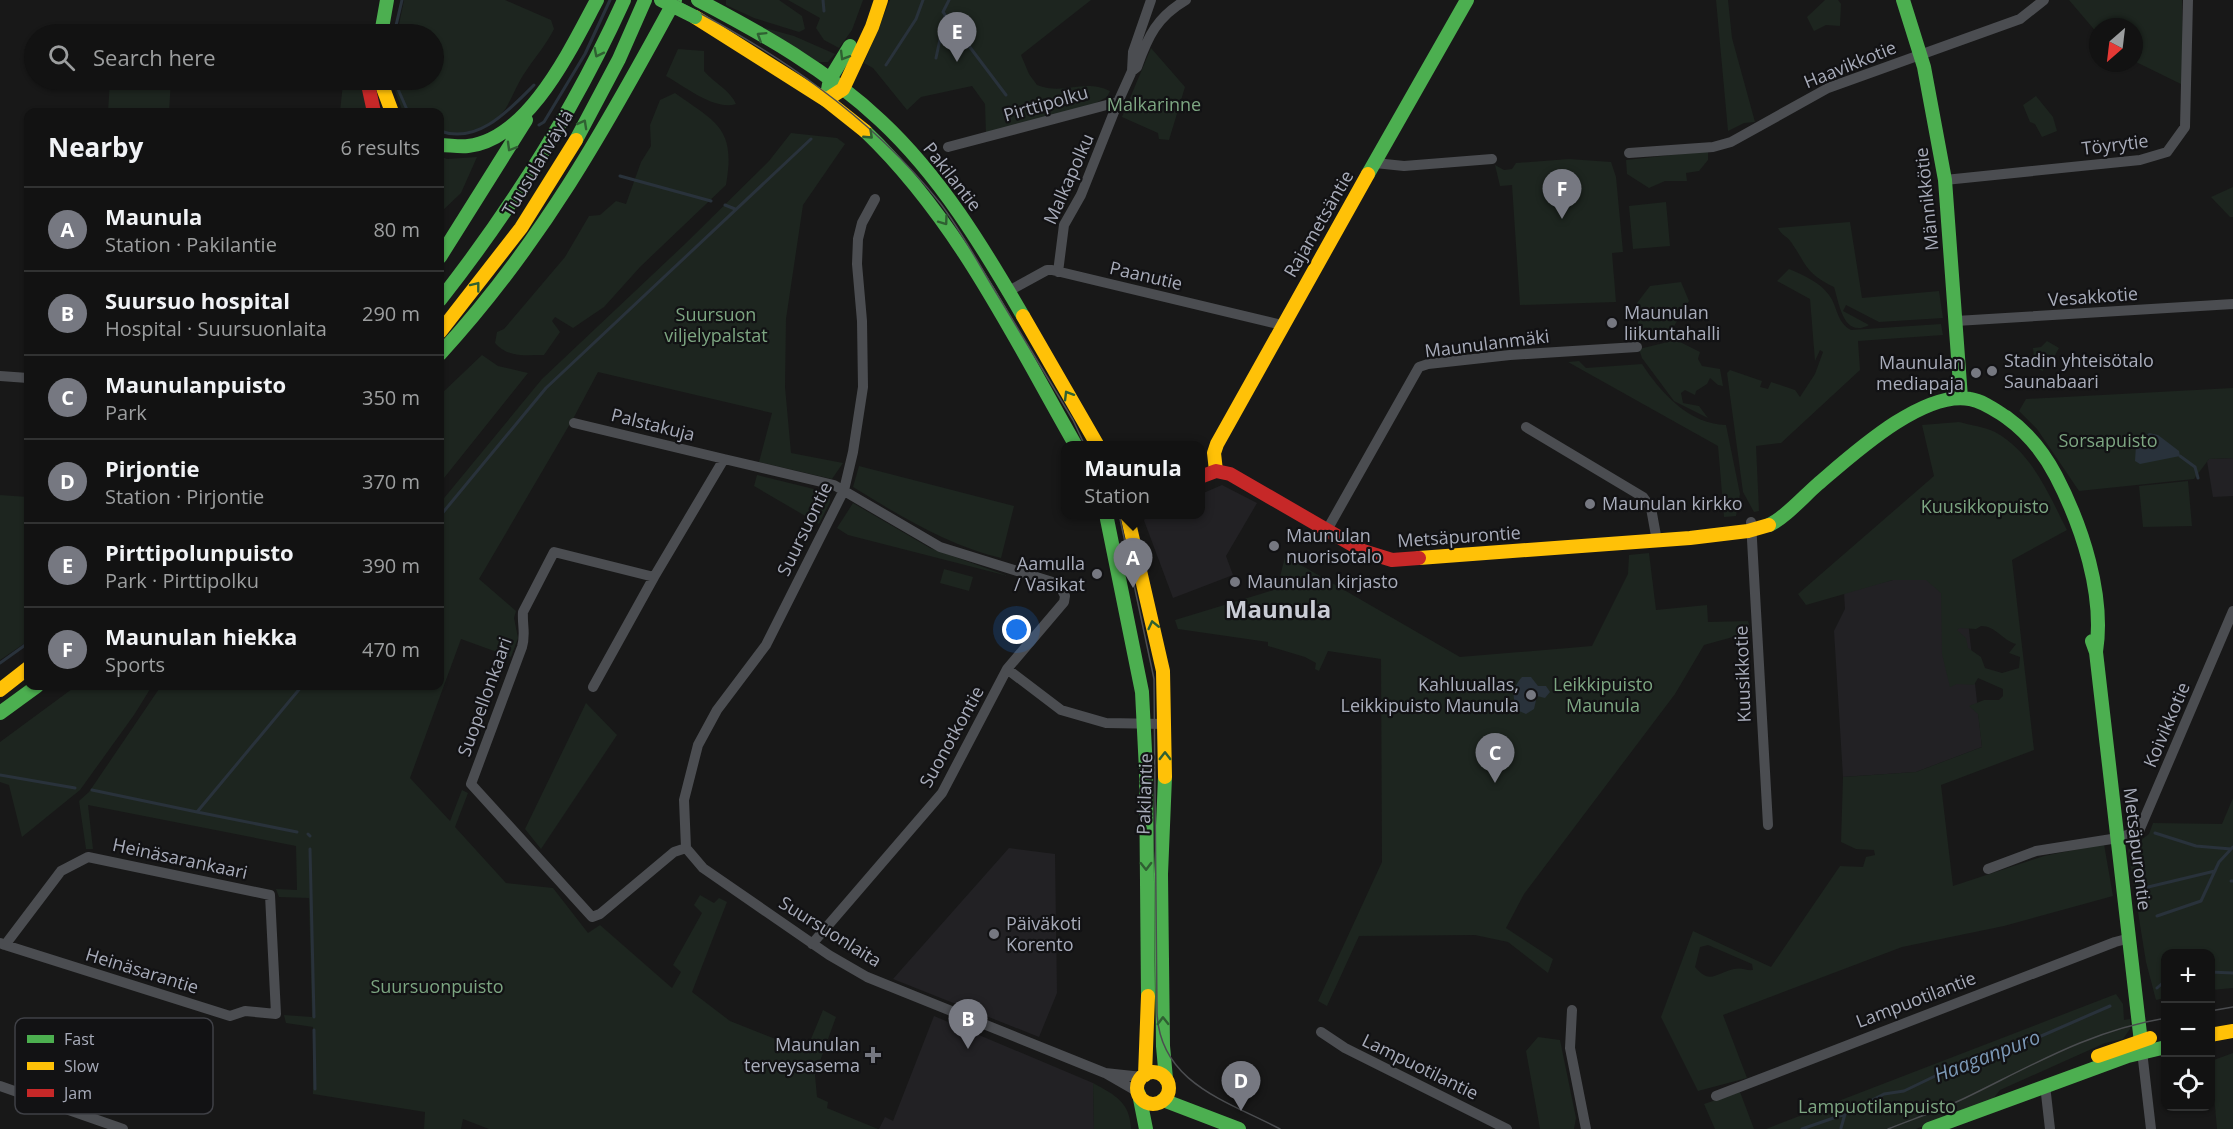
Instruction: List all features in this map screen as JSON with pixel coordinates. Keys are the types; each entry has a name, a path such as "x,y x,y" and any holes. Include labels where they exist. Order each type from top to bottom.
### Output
{"main road":[{"path":"370,24 375,0"},
{"path":"383,24 387,0"},
{"path":"444,251 564,60 597,0"},
{"name":"Tuusulanväylä","path":"444,295 502,216 545,149 584,81 624,0"},
{"name":"Tuusulanväylä","path":"444,327 522,227 602,91 645,0"},
{"name":"Pakilantie","path":"661,0 695,17 826,100 866,132 888,154 949,226 1073,441"},
{"path":"444,349 505,280 555,212 593,152 675,0"},
{"path":"826,100 830,79 858,32 869,0"},
{"path":"826,100 843,88 872,27 880,0"},
{"name":"Rajametsäntie","path":"1216,471 1215,448 1467,0"},
{"name":"Männikkötie","path":"1903,0 1920,54 1946,180 1961,398"},
{"name":"Pakilantie","path":"700,1 843,88 901,142 936,182 963,218 1095,441"},
{"path":"370,90 373,108"},
{"path":"384,90 390,108"},
{"path":"444,145 466,146 487,141 507,129 540,96"},
{"name":"Metsäpurontie","path":"1216,471 1230,474 1363,551 1392,560 1551,549 1635,540 1641,536 1656,537 1751,525 1782,515 1886,430 1932,404 1961,398 1976,401 2009,419 2038,448 2061,484 2078,528 2089,576 2086,585 2092,643 2096,652 2142,1045"},
{"path":"1205,475 1216,471"},
{"name":"Pakilantie","path":"1107,519 1140,674 1144,724 1148,1016 1143,1076"},
{"name":"Pakilantie","path":"1128,519 1161,659 1165,724 1165,801 1161,832 1163,1047 1168,1083"},
{"path":"0,690 24,671"},
{"path":"0,713 32,690"},
{"path":"2215,1034 2233,1031"},
{"path":"1932,1128 2161,1038"},
{"path":"2142,1045 2161,1047"},
{"path":"1146,1129 1138,1084 1143,1076 1156,1072 1217,1119"},
{"path":"1154,1129 1168,1083"},
{"path":"1138,1093 1146,1102 1161,1101 1217,1119 1239,1129"}],"street":[{"path":"1118,102 1132,71 1133,52 1151,0"},
{"path":"1132,71 1137,67 1158,21 1166,12 1186,0"},
{"name":"Haavikkotie","path":"1629,153 1713,147 1731,142 1828,88 2020,19 2044,0"},
{"name":"Töyrytie","path":"1946,180 2140,160 2167,152 2185,128 2188,0"},
{"name":"Pirttipolku","path":"948,147 1118,102"},
{"name":"Malkapolku","path":"1058,272 1064,225 1081,195 1118,102"},
{"path":"1375,163 1404,166 1492,159"},
{"name":"Suursuontie","path":"686,848 684,800 698,746 717,710 766,645 844,490 853,452 863,387 862,321 857,264 858,240 862,223 875,199"},
{"name":"Paanutie","path":"1007,292 1047,270 1282,326"},
{"name":"Vesakkotie","path":"1956,321 2233,304"},
{"name":"Maunulanmäki","path":"1327,530 1419,367 1428,363 1510,354 1637,347"},
{"path":"0,376 24,378"},
{"name":"Palstakuja","path":"574,423 724,459"},
{"path":"1526,427 1643,496 1650,508 1656,537"},
{"path":"593,687 654,577 724,459 834,485 844,490"},
{"name":"Suonotkontie","path":"812,944 925,815 947,786 1007,669 1064,602 1065,596 1059,584 967,557 928,541 844,490"},
{"name":"Kuusikkotie","path":"1751,525 1768,825"},
{"name":"Suopellonkaari","path":"654,577 554,552 550,556 523,612 522,621 526,635 471,784 592,917 600,915 674,852 686,848"},
{"name":"Koivikkotie","path":"1988,869 2036,851 2132,835 2144,824 2233,611"},
{"path":"1007,669 1061,710 1106,723 1165,724"},
{"name":"Suursuonlaita","path":"686,848 704,868 845,965 890,988 1105,1073 1138,1093"},
{"name":"Heinäsarankaari","path":"2,944 61,871 88,857 270,895 276,1014"},
{"name":"Lampuotilantie","path":"1716,1096 2130,938"},
{"name":"Heinäsarantie","path":"2,944 230,1016 245,1011 276,1014"},
{"path":"1572,1010 1570,1048 1586,1129"},
{"name":"Lampuotilantie","path":"1321,1032 1345,1048 1507,1129"},
{"path":"2142,1045 2151,1129"},
{"name":"Suursuonlaita","path":"1105,1073 1143,1076"},
{"path":"2047,1084 2050,1129"},
{"path":"0,1086 15,1091"},
{"path":"80,1114 123,1129"}],"shaded area":[{"path":"2149,433 2158,435 2179,451 2180,456 2140,464 2135,461 2136,445"},
{"path":"2233,458 2233,496 2213,497 2207,461"},
{"path":"1222,485 1257,503 1226,556 1233,575 1173,598 1143,519 1205,519 1205,492"},
{"path":"1893,580 1954,580 1965,594 1982,747 1916,772 1843,777 1834,631 1845,609 1844,592"},
{"name":"Kahluuallas, Leikkipuisto Maunula","path":"1522,677 1531,677 1538,686 1546,686 1550,692 1545,698 1537,696 1534,709 1526,714 1519,711 1514,698 1516,685"},
{"name":"Päiväkoti Korento","path":"1009,848 1055,854 1057,993 1039,1037 893,979"},
{"path":"934,1016 1093,1083 1094,1129 879,1129 885,1117 893,1121"}],"green space":[{"path":"404,0 505,0 551,20 554,29 500,115 476,129 448,134 444,134 444,108 402,108 395,90 444,90 444,24 399,24"},
{"path":"726,0 779,0 802,16 805,29 799,32 754,18 726,5"},
{"path":"788,0 863,0 852,30 839,48 824,40 816,28 820,18"},
{"path":"890,0 1091,0 1021,55 1029,74 1037,85 1056,89 1091,86 1110,91 1107,97 1094,104 986,135 985,104 972,86 921,97 907,110 873,68 864,63"},
{"path":"1716,0 1728,0 1732,38 1755,122 1744,123 1728,131"},
{"path":"1825,0 1838,0 1841,4 1840,26 1826,25 1814,31 1807,17"},
{"path":"2069,0 2182,0 2183,85 2143,65 2143,18 2089,18 2089,23"},
{"path":"761,27 794,36 835,54 828,62 817,62"},
{"name":"Malkarinne","path":"1151,48 1185,87 1169,140 1159,139 1158,133 1122,117"},
{"path":"678,49 704,51 704,71 730,95 736,104 719,104 709,101 666,76"},
{"path":"109,90 170,90 169,108 108,108"},
{"path":"342,90 362,90 367,108 340,108"},
{"path":"675,93 712,120 720,129 728,151 726,185 640,267 604,307 573,328 555,317 552,321 560,332 544,355 518,355 500,348 495,343 497,332 504,329 565,257 589,216 600,215 616,201 626,204 641,162 651,146 650,125 660,100"},
{"path":"2036,96 2053,117 2057,131 2042,137 2035,124 2030,122 2023,105"},
{"name":"Suursuonpuisto","path":"791,133 837,138 845,144 803,205 786,319 785,387 791,453 843,463 832,479 759,462 772,413 598,372 479,579 516,611 514,618 518,638 511,657 461,639 444,685 444,498 542,379 769,161"},
{"path":"1708,151 1708,160 1699,171 1686,173 1687,181 1665,181 1649,188 1627,174 1626,160"},
{"path":"477,157 461,193 444,209 444,158"},
{"path":"1569,159 1611,162 1616,177 1623,252 1612,253 1616,302 1520,305 1512,185 1500,186 1495,165 1504,170 1512,169 1516,163"},
{"path":"2233,187 2233,217 2230,217 2211,197"},
{"path":"1666,202 1670,246 1633,249 1629,206"},
{"path":"1850,222 1862,298 1939,291 1943,318 1879,322 1846,305 1843,311 1869,325 1860,328 1853,327 1840,309 1834,287 1812,273 1791,242 1778,228"},
{"path":"1789,269 1821,286 1832,300 1840,319 1851,330 1941,324 1943,335 1858,341 1860,370 1781,443 1756,446 1759,511 1754,512 1743,492 1727,373 1730,370 1762,381 1760,387 1768,389 1771,382 1795,390 1800,397 1815,374 1823,352 1820,350 1815,361 1810,299 1777,281"},
{"path":"1681,282 1689,301 1670,333 1639,342 1637,303 1650,286"},
{"path":"1676,340 1700,352 1698,359 1702,366 1720,369 1723,386 1710,378 1707,384 1696,391 1695,395 1685,390 1681,393 1683,403 1699,406 1708,418 1674,401 1642,358 1639,349"},
{"path":"2047,341 2059,348 2053,359 2046,361 2043,371 2035,368 2033,348 2041,347"},
{"path":"482,355 498,366 528,373 444,478 444,391"},
{"path":"1579,361 1586,368 1642,364 1667,396 1688,413 1700,419 1726,425 1740,494 1736,516 1724,517 1718,446 1568,362"},
{"name":"Sorsapuisto","path":"2233,388 2233,458 2209,459 2194,479 2079,491 2037,429 2019,411 2026,399"},
{"name":"Kuusikkopuisto","path":"1959,422 1991,430 2008,441 2038,475 2067,530 2012,560 2034,750 1941,785 1953,886 2044,856 2104,844 2113,896 2004,926 1902,947 1723,1015 1747,1078 1698,1091 1661,1017 1693,931 1771,967 1840,866 1863,867 1866,857 1875,855 1874,850 1856,849 1841,842 1843,777 1916,772 1982,747 1978,714 1969,706 1984,700 1999,700 2003,696 2003,689 1978,678 1974,685 1957,684 1950,687 1942,654 1941,593 1926,580 1893,580 1806,605 1798,594 1934,476 1922,425","holes":["1981,626 1991,628 2016,644 2009,653 2020,657 2019,668 2002,673 1985,668 1981,657 1968,648 1966,638 1957,630 1960,628 1976,629","1708,945 1752,964 1753,970 1737,969 1709,977 1705,975 1695,967 1700,947"]},
{"path":"859,466 1014,506 1001,558 962,546 943,537 906,519 853,487"},
{"path":"757,475 830,493 830,502 819,524 754,486"},
{"path":"2188,481 2192,526 2143,527 2139,486"},
{"path":"0,495 24,497 24,644 0,660"},
{"path":"853,503 930,548 1008,576 848,535 837,528"},
{"name":"Leikkipuisto Maunula","path":"1286,553 1296,556 1294,561 1460,657 1592,646 1628,574 1629,555 1649,553 1656,610 1707,605 1708,622 1748,621 1751,632 1704,645 1675,694 1524,894 1506,928 1553,959 1548,973 1508,942 1475,935 1359,936 1327,1006 1318,1001 1382,862 1381,659 1328,651 1319,671 1315,669 1316,663 1305,657 1268,646 1268,642 1178,629 1175,620 1277,589"},
{"path":"944,569 973,577 969,591 940,583"},
{"path":"71,690 150,690 80,790 22,837 9,785 0,782 0,742"},
{"name":"Suursuonpuisto","path":"158,690 442,690 410,778 450,821 462,790 468,793 455,827 506,883 553,888 588,933 600,925 672,988 681,972 673,965 702,913 694,905 700,895 714,903 719,898 727,902 692,992 730,1021 806,1051 823,1010 836,1017 815,1075 817,1097 828,1102 827,1108 878,1129 489,1129 463,1119 461,1129 424,1129 425,1112 313,1094 313,1027 286,1023 284,1015 312,1017 309,898 279,897 276,889 297,890 296,846 88,805 93,849 86,849 79,801 89,792"},
{"path":"586,703 617,735 541,849 525,829"},
{"path":"2233,798 2233,988 2215,990 2215,949 2161,949 2161,999 2156,1000 2146,962 2128,850 2149,834 2153,823 2222,824"},
{"name":"Lampuotilanpuisto","path":"2116,994 2123,1004 2124,1020 2130,1019 2130,1029 2123,1039 2105,1043 2000,1090 1993,1099 1916,1129 1766,1129"},
{"path":"1538,1037 1560,1040 1576,1118 1574,1129 1540,1129 1526,1051"},
{"path":"2233,1053 2233,1129 2217,1129 2215,1060"},
{"path":"1093,1083 1120,1100 1128,1112 1131,1129 1094,1129"},
{"name":"Lampuotilanpuisto","path":"1740,1092 1754,1129 1715,1129 1704,1104"}],"waterway":[{"path":"396,24 402,0"},
{"path":"539,125 544,122 585,54 610,0"},
{"path":"823,0 824,11"},
{"path":"886,65 916,19 923,0"},
{"path":"949,0 943,12 963,39"},
{"path":"936,58 945,16"},
{"path":"969,46 1006,95"},
{"path":"444,132 467,133 480,129 504,114 534,85"},
{"path":"398,90 406,108"},
{"path":"444,511 546,388 811,139"},
{"path":"620,176 711,201"},
{"path":"725,205 735,209"},
{"path":"2180,456 2195,467 2198,478"},
{"path":"0,663 24,646"},
{"path":"92,790 197,812 299,690"},
{"path":"0,775 75,788"},
{"path":"197,812 297,832"},
{"path":"2155,833 2196,846 2231,849"},
{"path":"2157,916 2201,901 2219,862 2233,847"},
{"path":"310,849 314,1017"},
{"path":"2144,888 2215,871"},
{"path":"2215,972 2233,973"},
{"path":"2157,988 2161,984"},
{"name":"Haaganpuro","path":"1841,1128 1845,1114 1884,1094 1904,1091 1956,1066 2032,1040 2110,1006"},
{"path":"314,1030 315,1089"},
{"path":"1802,1129 1845,1114"}],"tram line":[{"path":"675,0 749,41 818,87 883,141 912,171 940,203 960,232 1073,420 1083,441"},
{"path":"1120,519 1154,679 1157,1013 1161,1037 1170,1057 1183,1073 1200,1087 1280,1129"},
{"path":"2215,1010 2233,1007"},
{"path":"1888,1129 1956,1102 2086,1040 2161,1019"}],"traffic: fast":[{"path":"383,24 387,0"},
{"path":"444,145 468,146 490,140 510,127 529,109 561,65 597,0"},
{"path":"444,295 493,229 541,156 585,79 624,0"},
{"path":"576,140 619,59 645,0"},
{"path":"661,0 695,17"},
{"path":"444,349 476,313 540,228 596,140 675,0"},
{"path":"698,0 817,69 881,121 922,165 959,213 1023,316"},
{"path":"1368,174 1467,0"},
{"path":"1903,0 1924,67 1945,180 1961,398"},
{"path":"826,100 830,79 850,46"},
{"path":"444,251 526,120"},
{"path":"865,131 928,202 956,241 1006,321 1073,441"},
{"path":"1769,525 1788,512 1868,442 1910,414 1931,404 1951,399 1970,399 1980,402 2006,417 2028,436 2046,459 2066,496 2082,539 2094,584 2098,630 2096,652"},
{"path":"1107,519 1142,692 1146,770 1148,996"},
{"path":"2092,641 2096,652 2142,1051"},
{"path":"0,713 32,690"},
{"path":"1165,777 1161,874 1163,1046 1166,1079"},
{"path":"1929,1129 2128,1056 2161,1048"},
{"path":"1139,1094 1146,1129"},
{"path":"1163,1100 1239,1129"}],"traffic: slow":[{"path":"826,100 843,89 872,27 881,0"},
{"path":"695,17 826,100 865,131"},
{"path":"384,90 390,108"},
{"path":"444,327 521,228 576,140"},
{"path":"1216,471 1214,453 1217,444 1368,174"},
{"path":"1023,316 1095,441"},
{"path":"1128,519 1163,671 1165,777"},
{"path":"1419,558 1690,538 1748,531 1769,525"},
{"path":"0,690 24,671"},
{"path":"1145,1075 1148,996"},
{"path":"2215,1034 2233,1031"},
{"path":"2098,1056 2150,1038"},
{"path":"1153,1072 1164,1077 1169,1088 1164,1099 1153,1104 1142,1099 1137,1088 1142,1077 1153,1072"}],"traffic: jam":[{"path":"369,90 373,108"},
{"path":"1205,475 1216,471 1230,474 1363,551 1392,560 1419,558"}],"place":[{"name":"Pirttipolunpuisto","path":"957,62"},
{"name":"Maunulan hiekka","path":"1562,219"},
{"name":"Maunulan liikuntahalli","path":"1612,323"},
{"name":"Stadin yhteisötalo Saunabaari","path":"1992,371"},
{"name":"Maunulan mediapaja","path":"1976,373"},
{"name":"Maunulan kirkko","path":"1590,504"},
{"name":"Maunulan nuorisotalo","path":"1274,546"},
{"name":"Aamulla / Vasikat","path":"1097,574"},
{"name":"Maunulan kirjasto","path":"1235,582"},
{"name":"Maunula","path":"1133,588"},
{"name":"Kahluuallas, Leikkipuisto Maunula","path":"1531,695"},
{"name":"Maunulanpuisto","path":"1495,783"},
{"name":"Päiväkoti Korento","path":"994,934"},
{"name":"Suursuo hospital","path":"968,1049"},
{"name":"Maunulan terveysasema","path":"873,1055"},
{"name":"Pirjontie","path":"1241,1111"}],"district":[{"name":"Maunula","path":"1278,610"}],"park label":[{"name":"Suursuon viljelypalstat","path":"716,325"}]}
